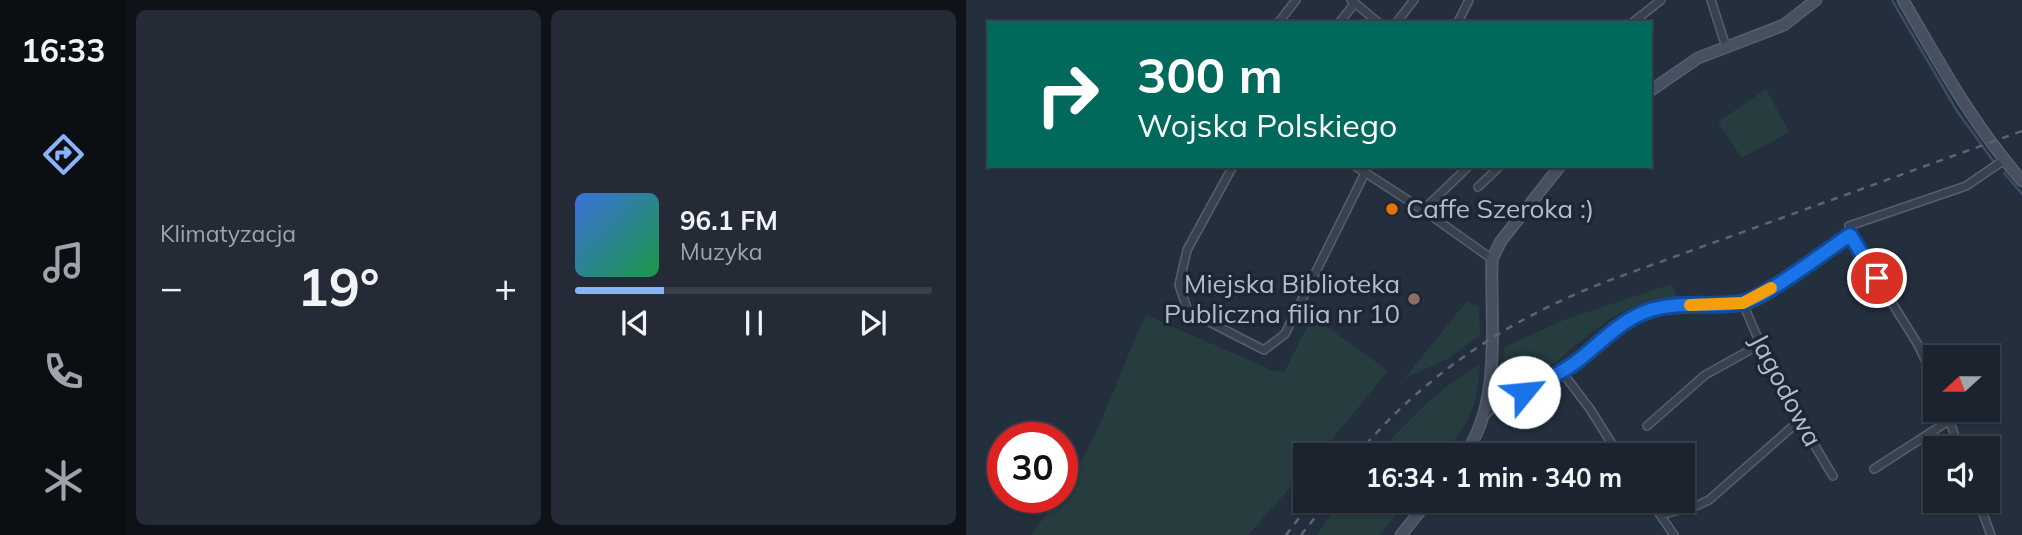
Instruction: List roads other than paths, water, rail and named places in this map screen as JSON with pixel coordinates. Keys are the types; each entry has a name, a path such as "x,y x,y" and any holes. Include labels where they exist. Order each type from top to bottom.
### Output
{"street":[{"path":"1280,21 1296,0"},
{"path":"1398,21 1414,0"},
{"path":"1459,21 1469,0"},
{"path":"1635,21 1661,0"},
{"path":"1711,0 1726,47"},
{"path":"1652,90 1698,58 1784,25 1816,0"},
{"path":"1903,0 1976,124 2022,181"},
{"path":"1340,21 1353,2 1377,21"},
{"path":"1923,355 1850,235 1849,226 1966,186 2004,160"},
{"path":"1232,168 1187,250 1179,285 1188,311 1264,349 1285,334 1365,173"},
{"path":"1358,168 1492,259"},
{"path":"1423,210 1467,168"},
{"path":"1478,187 1498,168"},
{"path":"1471,443 1482,418 1492,365 1492,259 1501,241 1558,168"},
{"path":"1482,418 1503,398 1524,392 1562,372 1618,327 1645,312 1668,307 1743,303 1763,294 1850,235"},
{"name":"Jagodowa","path":"1743,303 1759,345 1833,476"},
{"path":"1647,426 1705,375 1759,345"},
{"path":"1492,365 1506,378 1540,383"},
{"path":"1562,372 1611,443"},
{"path":"1488,389 1506,378"},
{"path":"1488,389 1503,398"},
{"path":"1674,535 1660,515 1709,500 1800,420"},
{"path":"1874,469 1945,422"},
{"path":"1401,535 1419,513"},
{"path":"1983,513 1991,535"}],"waterway":[{"path":"1892,0 1957,111 1994,162"},
{"path":"2004,173 2022,194"}],"railway":[{"path":"1367,443 1412,398 1473,350 1506,329 1576,294 2022,131"},
{"path":"1286,535 1303,513"},
{"path":"1301,535 1319,513"}],"place":[{"name":"Caffe Szeroka :)","path":"1392,209"},
{"name":"Miejska Biblioteka Publiczna filia nr 10","path":"1414,299"}]}
